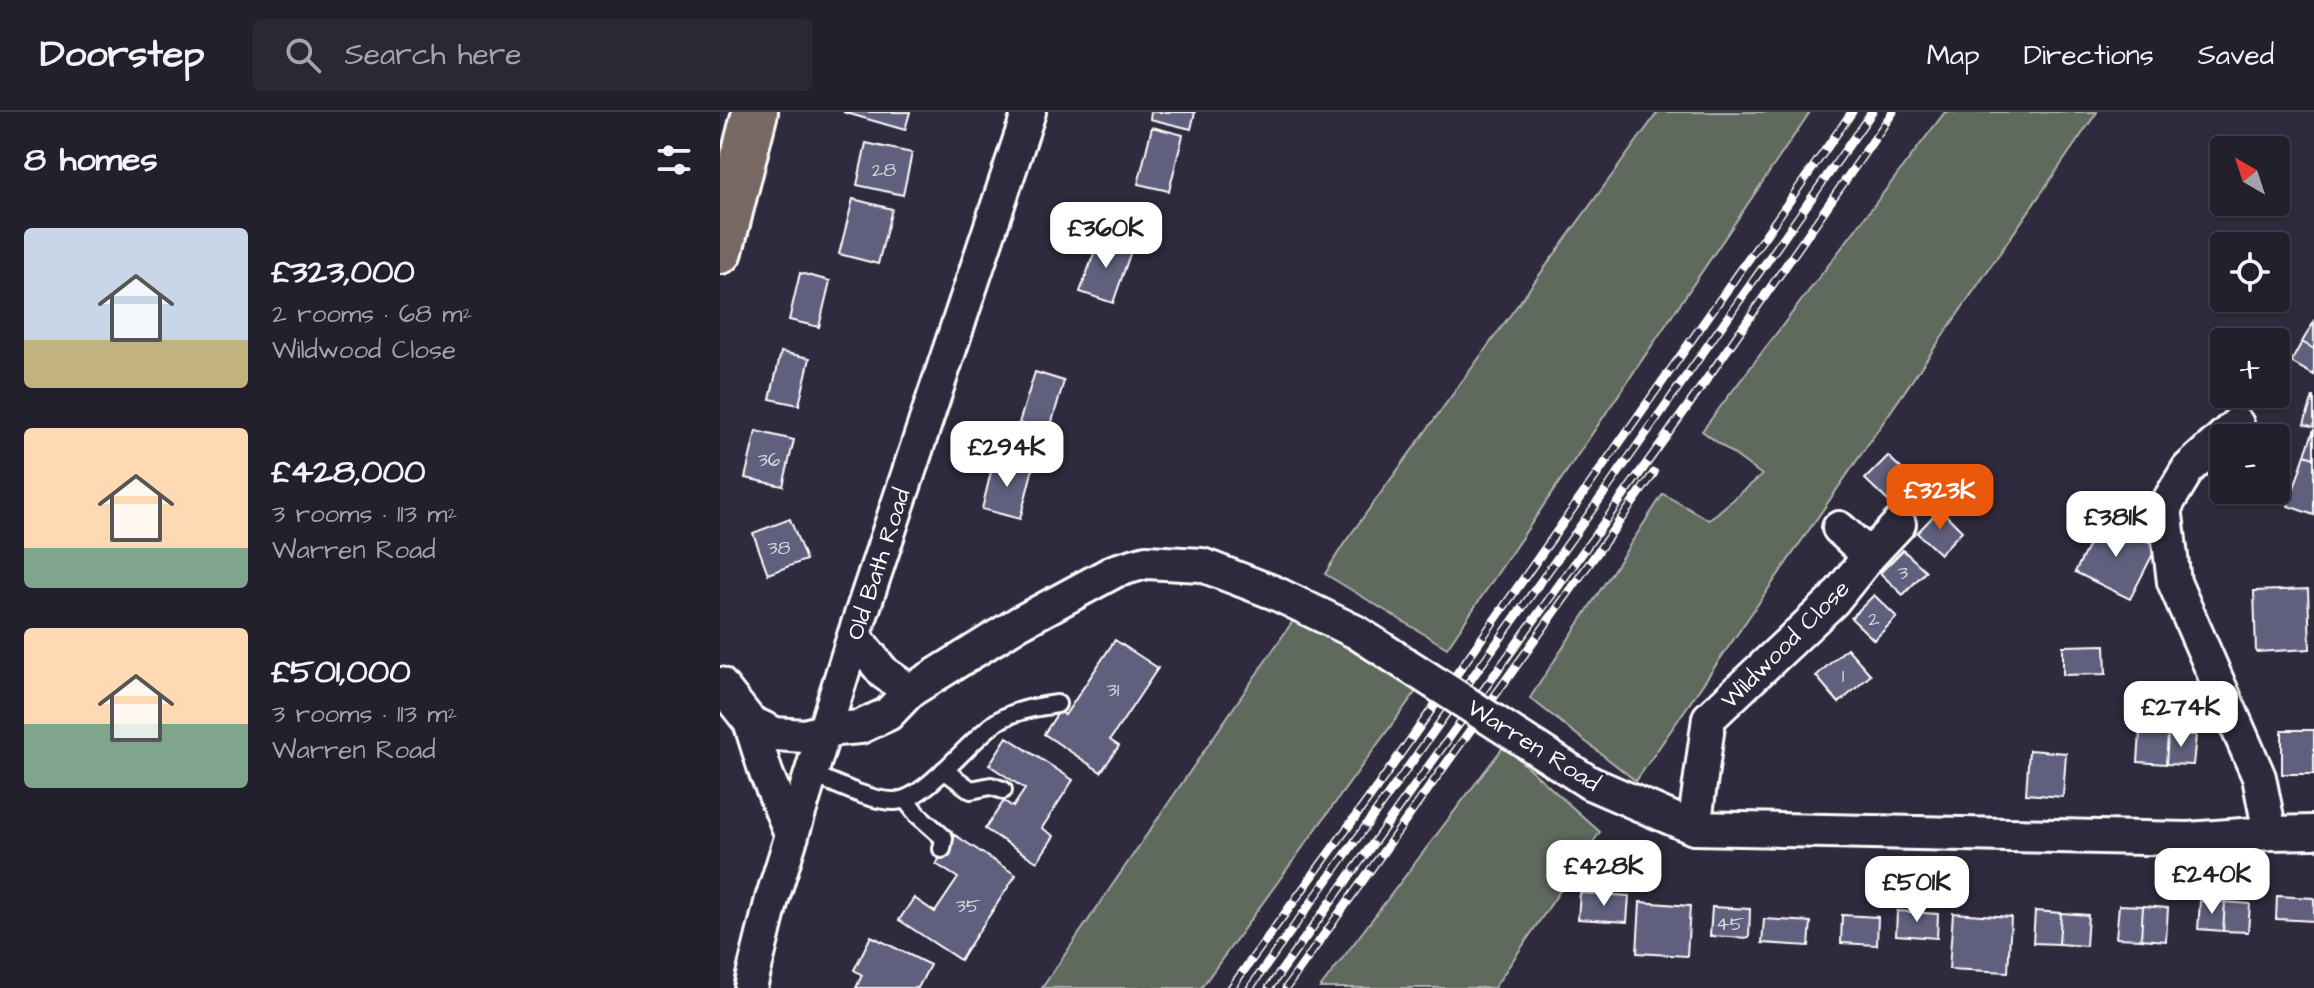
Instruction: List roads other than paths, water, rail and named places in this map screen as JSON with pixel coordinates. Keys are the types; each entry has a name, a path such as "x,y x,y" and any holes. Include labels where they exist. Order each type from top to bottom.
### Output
{"main road":[{"path":"720,251 755,112"}],"street":[{"name":"Old Bath Road","path":"750,988 772,899 854,636 1029,112"},
{"path":"2210,449 2188,469 2165,507 2174,582 2259,777 2270,833"},
{"name":"Wildwood Close","path":"1694,828 1709,718 1833,601 1899,524"},
{"path":"1839,528 1869,556"},
{"name":"Warren Road","path":"750,722 775,734 805,736 825,730 860,727 888,714 910,691 1019,623 1115,571 1146,562 1202,565 1275,593 1356,632 1590,783 1694,828 2188,839 2314,832"},
{"path":"854,636 884,673 910,691"},
{"path":"720,684 750,722 766,773 792,836"}],"lane":[{"path":"811,774 879,799 906,800 920,793 968,745 999,721 1027,708 1057,704"},
{"path":"944,770 971,790 991,786 1003,790"},
{"path":"906,800 944,838 942,849"}],"railway":[{"path":"1231,988 1380,783 1852,112"},
{"path":"1250,988 1872,112"},
{"path":"1269,988 1688,406 1893,112"},
{"path":"1286,988 1654,473"}]}
